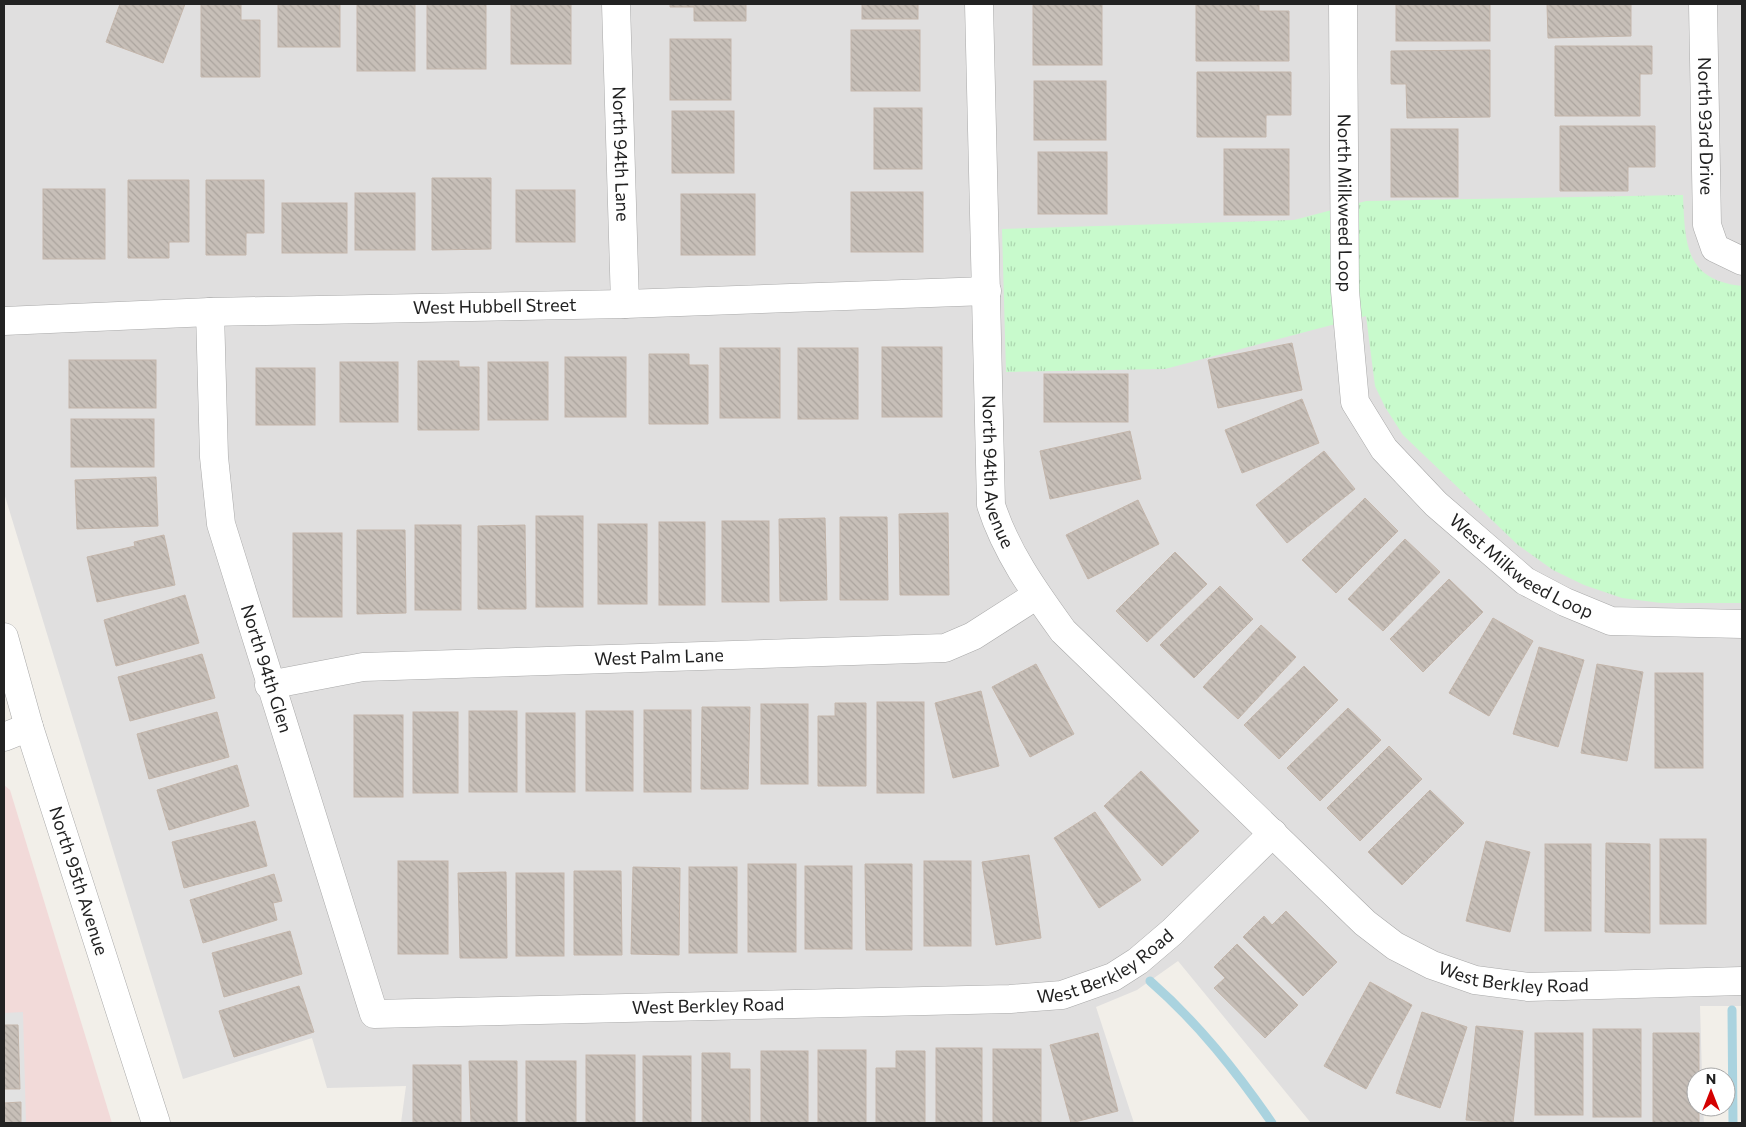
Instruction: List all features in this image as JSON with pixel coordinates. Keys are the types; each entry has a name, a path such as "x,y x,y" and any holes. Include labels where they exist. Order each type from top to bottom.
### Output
{"street":[{"name":"North 94th Lane","path":"616,4 625,304"},
{"name":"North 94th Avenue","path":"980,4 987,291 988,475 991,505 999,531 1009,551 1037,595 1064,631 1273,833"},
{"name":"North Milkweed Loop","path":"1343,4 1344,291 1355,402"},
{"name":"North 93rd Drive","path":"1704,4 1707,225 1715,248 1742,261"},
{"name":"West Hubbell Street","path":"4,321 210,312 625,304 987,291"},
{"name":"North 94th Glen","path":"210,312 214,458 220,516 270,685 374,1014"},
{"name":"West Milkweed Loop","path":"1355,402 1384,448 1436,504 1525,581 1565,602 1611,621 1742,624"},
{"name":"West Palm Lane","path":"270,685 363,667 945,648 973,636 1037,595"},
{"name":"North 95th Avenue","path":"4,637 29,728 156,1123"},
{"path":"4,737 29,728"},
{"name":"West Berkley Road","path":"374,1014 1010,999 1062,995 1113,977 1138,961 1172,932 1273,833 1365,923 1395,946 1432,966 1475,980 1528,987 1742,980"}],"shaded area":[{"path":"4,4 1742,4 1742,1006 1700,1006 1702,1067 1686,1067 1686,1117 1704,1117 1704,1123 1311,1123 1178,961 1137,990 1096,1007 1134,1123 401,1123 406,1086 327,1088 312,1038 183,1079 4,493"},
{"path":"4,785 10,790 112,1123 4,1123"},
{"path":"23,1012 26,1123 4,1123 4,1013"}],"green space":[{"path":"1683,195 1685,229 1692,257 1709,276 1723,282 1742,286 1742,603 1661,603 1622,598 1584,585 1553,570 1518,545 1403,435 1385,407 1375,386 1366,316 1165,369 1006,372 1002,229 1294,220 1366,201"}],"building":[{"path":"120,4 185,4 163,63 106,42"},
{"path":"201,4 241,4 241,20 260,20 260,77 201,77"},
{"path":"278,4 340,4 340,47 278,47"},
{"path":"357,4 415,4 415,71 357,71"},
{"path":"427,4 486,4 486,69 427,69"},
{"path":"511,4 571,4 571,64 511,64"},
{"path":"670,4 746,4 746,21 694,21 694,7 670,7"},
{"path":"862,4 918,4 918,19 862,19"},
{"path":"1033,4 1102,4 1102,65 1033,65"},
{"path":"1196,4 1259,4 1259,11 1289,11 1289,61 1196,61"},
{"path":"1396,4 1490,4 1490,41 1396,41"},
{"path":"1547,4 1631,4 1631,36 1548,38"},
{"path":"851,30 920,30 920,91 851,91"},
{"path":"670,39 731,39 731,100 670,100"},
{"path":"1555,46 1652,46 1652,74 1640,74 1640,116 1555,116"},
{"path":"1490,50 1490,117 1407,118 1406,84 1391,84 1391,51"},
{"path":"1197,72 1291,72 1291,115 1266,115 1266,137 1197,137"},
{"path":"1034,81 1106,81 1106,140 1034,140"},
{"path":"874,108 922,108 922,169 874,169"},
{"path":"672,111 734,111 734,173 672,173"},
{"path":"1560,126 1655,126 1655,167 1628,167 1628,191 1560,191"},
{"path":"1391,129 1458,129 1458,197 1391,197"},
{"path":"1224,149 1289,149 1289,215 1224,215"},
{"path":"1038,152 1107,152 1107,214 1038,214"},
{"path":"432,178 491,178 491,249 432,250"},
{"path":"128,180 189,180 189,242 169,242 169,258 128,258"},
{"path":"206,180 264,180 264,233 246,233 246,255 206,255"},
{"path":"43,189 105,189 105,259 43,259"},
{"path":"516,190 575,190 575,242 516,242"},
{"path":"851,192 923,192 923,252 851,252"},
{"path":"355,193 415,193 415,250 355,250"},
{"path":"681,194 755,194 755,255 681,255"},
{"path":"282,203 347,203 347,253 282,253"},
{"path":"1292,343 1302,390 1218,408 1208,360"},
{"path":"882,347 942,347 942,417 882,417"},
{"path":"720,348 780,348 780,418 720,418"},
{"path":"798,348 858,348 858,419 798,419"},
{"path":"649,354 689,354 689,365 708,365 708,424 649,424"},
{"path":"565,357 626,357 626,417 565,417"},
{"path":"69,360 156,360 156,408 69,408"},
{"path":"418,361 459,361 459,367 479,367 479,430 418,430"},
{"path":"340,362 398,362 398,422 340,422"},
{"path":"488,362 548,362 548,420 488,420"},
{"path":"256,368 315,368 315,425 256,425"},
{"path":"1044,374 1128,374 1128,422 1044,422"},
{"path":"1302,399 1319,443 1242,473 1225,430"},
{"path":"71,419 154,419 154,467 71,467"},
{"path":"1130,431 1141,479 1050,499 1040,451"},
{"path":"1324,451 1355,489 1287,543 1256,505"},
{"path":"156,477 158,526 77,529 75,480"},
{"path":"1365,498 1398,531 1336,593 1302,560"},
{"path":"1138,500 1159,544 1088,579 1066,535"},
{"path":"948,513 949,595 900,595 899,514"},
{"path":"536,516 583,516 583,607 536,607"},
{"path":"840,517 887,517 888,600 840,600"},
{"path":"825,518 827,600 780,601 779,519"},
{"path":"722,521 769,521 769,602 722,602"},
{"path":"659,522 705,522 705,605 659,605"},
{"path":"598,524 647,524 647,604 598,604"},
{"path":"415,525 461,525 461,610 415,610"},
{"path":"525,525 526,609 478,609 478,526"},
{"path":"357,530 405,530 406,613 357,614"},
{"path":"293,533 342,533 342,617 293,617"},
{"path":"164,535 175,585 97,602 87,557 135,546 134,542"},
{"path":"1405,539 1440,572 1383,631 1348,599"},
{"path":"1175,552 1207,584 1147,642 1116,611"},
{"path":"1449,579 1483,612 1423,672 1390,639"},
{"path":"1220,586 1253,619 1194,678 1160,645"},
{"path":"185,595 199,643 116,666 104,620"},
{"path":"1493,618 1533,641 1489,716 1449,693"},
{"path":"1261,625 1296,657 1238,719 1203,687"},
{"path":"1539,647 1584,660 1558,747 1513,734"},
{"path":"202,654 215,698 130,721 118,677"},
{"path":"1036,664 1074,734 1030,757 992,687"},
{"path":"1597,664 1643,672 1627,761 1581,753"},
{"path":"1304,666 1338,700 1279,759 1244,725"},
{"path":"1655,673 1703,673 1703,768 1655,768"},
{"path":"981,691 999,766 953,778 935,703"},
{"path":"877,702 924,702 924,793 877,793"},
{"path":"835,703 866,703 866,786 818,786 818,716 835,716"},
{"path":"761,704 808,704 808,784 761,784"},
{"path":"702,707 750,707 748,789 701,789"},
{"path":"1348,708 1381,740 1320,801 1287,768"},
{"path":"644,710 691,710 691,792 644,792"},
{"path":"469,711 517,711 517,792 469,792"},
{"path":"586,711 633,711 633,791 586,791"},
{"path":"217,712 229,757 149,779 137,734"},
{"path":"413,712 458,712 458,793 413,793"},
{"path":"526,713 575,713 575,792 526,792"},
{"path":"354,715 403,715 403,797 354,797"},
{"path":"1389,746 1422,779 1360,841 1327,808"},
{"path":"237,765 249,806 169,830 157,790"},
{"path":"1141,771 1199,831 1162,866 1104,806"},
{"path":"1430,790 1464,823 1402,885 1368,852"},
{"path":"1095,812 1141,880 1099,908 1054,838"},
{"path":"255,821 267,866 184,888 172,842"},
{"path":"1660,839 1706,839 1706,924 1660,924"},
{"path":"1486,841 1530,852 1510,932 1466,921"},
{"path":"1606,843 1650,844 1650,933 1605,932"},
{"path":"1545,844 1591,844 1591,931 1545,931"},
{"path":"1029,855 1041,938 996,945 982,862"},
{"path":"398,861 448,861 448,954 398,954"},
{"path":"924,861 971,861 971,946 924,946"},
{"path":"748,864 796,864 796,952 748,952"},
{"path":"865,864 912,864 912,950 866,950"},
{"path":"805,866 852,866 852,949 805,949"},
{"path":"633,867 680,868 679,955 631,954"},
{"path":"689,867 737,867 737,953 689,953"},
{"path":"574,871 621,871 622,955 574,955"},
{"path":"506,872 507,958 460,958 458,873"},
{"path":"516,873 564,873 564,956 516,956"},
{"path":"274,874 282,901 273,903 277,920 203,943 190,900"},
{"path":"1286,911 1337,962 1303,996 1243,937 1264,916 1272,925"},
{"path":"290,931 302,974 224,997 212,953"},
{"path":"1237,944 1298,1005 1265,1038 1214,988 1225,978 1214,967"},
{"path":"1370,982 1412,1005 1366,1089 1324,1066"},
{"path":"299,986 314,1032 234,1057 219,1011"},
{"path":"1422,1012 1467,1027 1440,1108 1396,1093"},
{"path":"4,1025 18,1025 20,1089 4,1089"},
{"path":"1476,1026 1523,1031 1513,1123 1466,1120"},
{"path":"1593,1029 1641,1029 1641,1117 1593,1117"},
{"path":"1098,1033 1118,1111 1071,1123 1050,1045"},
{"path":"1535,1033 1583,1033 1583,1115 1535,1115"},
{"path":"1653,1033 1699,1033 1699,1067 1686,1067 1686,1117 1699,1117 1699,1123 1653,1123"},
{"path":"936,1048 982,1048 982,1123 936,1123"},
{"path":"993,1049 1041,1049 1041,1123 993,1123"},
{"path":"818,1050 866,1050 866,1123 818,1123"},
{"path":"761,1051 808,1051 808,1123 761,1123"},
{"path":"896,1051 925,1051 925,1123 876,1123 876,1068 896,1068"},
{"path":"702,1053 730,1053 730,1069 750,1069 750,1123 702,1123"},
{"path":"586,1055 635,1055 635,1123 586,1123"},
{"path":"643,1056 691,1056 691,1123 643,1123"},
{"path":"469,1061 517,1061 517,1123 471,1123"},
{"path":"526,1061 576,1061 576,1123 526,1123"},
{"path":"413,1065 461,1065 461,1123 413,1123"},
{"path":"21,1102 21,1123 4,1123 4,1103"}],"waterway":[{"path":"1150,981 1168,997 1216,1048 1272,1123"},
{"path":"1732,1010 1733,1123"}]}
